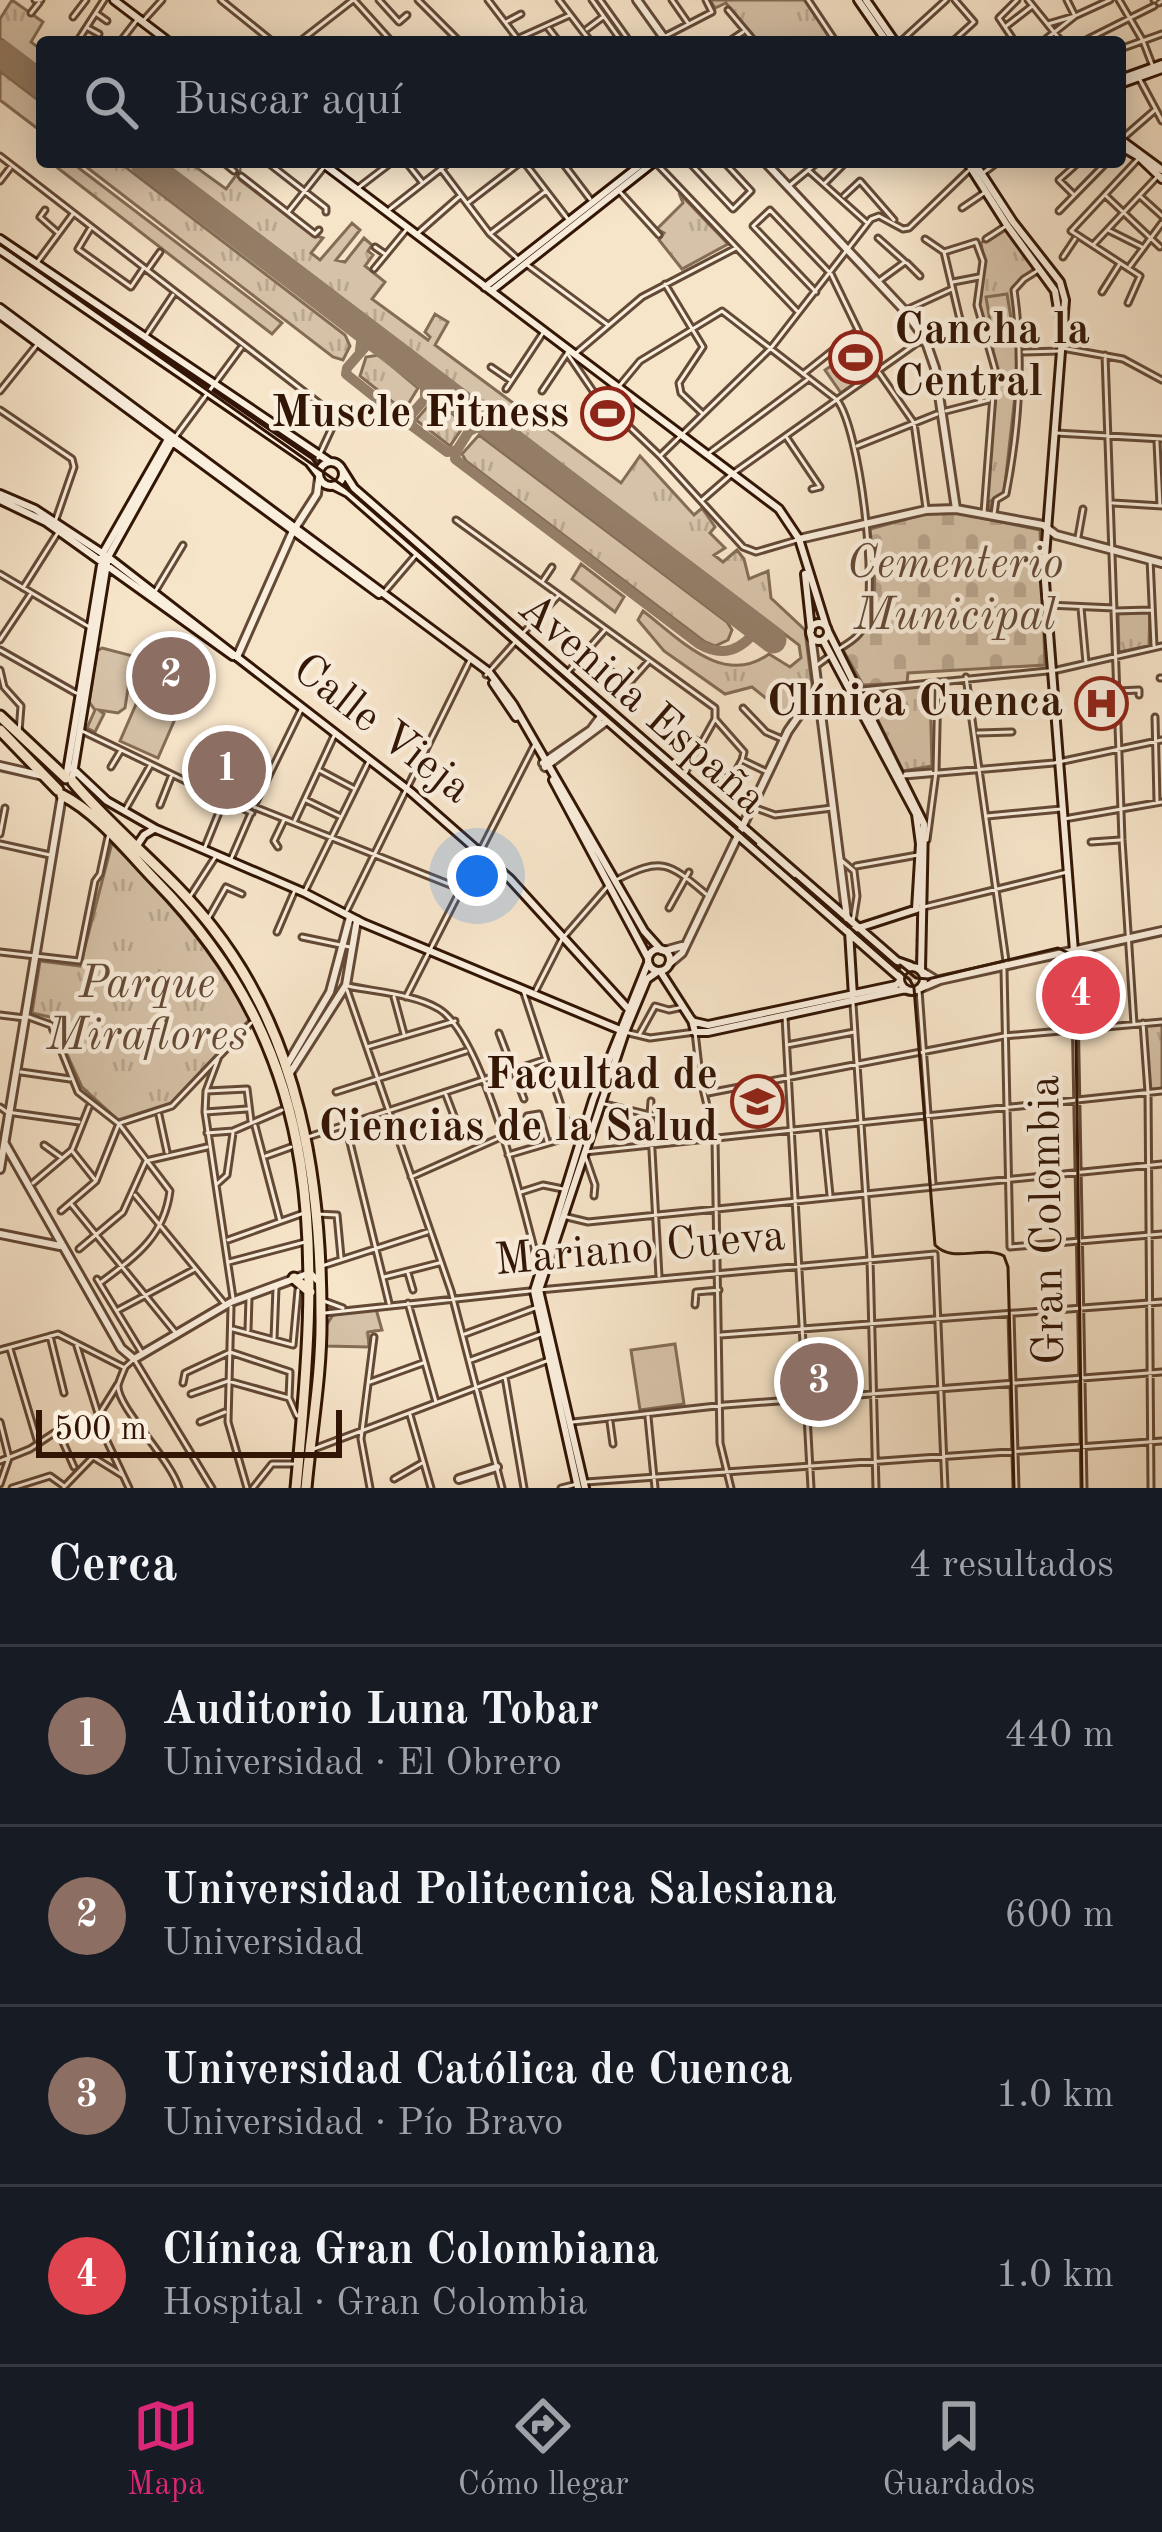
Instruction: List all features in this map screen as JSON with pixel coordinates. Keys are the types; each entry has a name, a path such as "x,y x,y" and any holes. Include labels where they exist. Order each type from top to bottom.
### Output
{"main road":[{"path":"114,0 161,36"},
{"path":"637,0 662,36"},
{"path":"862,0 886,36"},
{"path":"1126,79 1159,67"},
{"path":"1126,147 1161,174"},
{"path":"328,168 779,509 799,539 836,652 922,816 920,988"},
{"path":"488,289 637,168"},
{"path":"616,187 645,168"},
{"path":"772,168 925,338 935,368 956,509"},
{"path":"974,168 985,192 1043,267 1058,296 1061,331 1046,605 1074,951"},
{"path":"975,168 1010,224"},
{"path":"0,239 318,458 342,469 343,479 317,494"},
{"path":"0,250 309,462 333,487"},
{"path":"3,317 487,673 613,882 648,937 662,950 664,968 699,1032 853,997 920,988 1162,931"},
{"path":"3,317 171,441"},
{"path":"60,793 72,792 76,728 105,559 171,441"},
{"path":"237,657 293,530 317,494 323,465 330,462"},
{"name":"Avenida España","path":"342,469 354,488 605,718 852,926 901,964 940,980"},
{"name":"Avenida España","path":"333,487 348,493 567,674 793,875"},
{"name":"Calle Vieja","path":"0,497 24,502 55,522 405,788 481,852 630,1011"},
{"name":"Calle Vieja","path":"0,497 105,559"},
{"path":"799,539 926,510 984,509 1056,535 1162,563"},
{"path":"802,551 852,926 853,997"},
{"path":"811,633 817,623 827,628"},
{"path":"814,650 827,628"},
{"path":"811,633 836,652 901,777"},
{"path":"630,1011 647,979 678,959 783,740 818,688"},
{"path":"0,716 49,771 60,793 181,906 218,954 284,1071 302,1141 314,1270 316,1314 306,1488"},
{"path":"546,764 594,734 605,718"},
{"path":"0,730 26,757 49,771"},
{"path":"15,769 26,757"},
{"path":"0,766 49,771 62,767 156,829 622,1031"},
{"path":"70,774 189,899 249,983 281,1049 290,1108 302,1141"},
{"path":"0,1169 60,793"},
{"path":"136,847 147,832 156,829"},
{"path":"613,882 648,960 664,968"},
{"path":"852,926 920,908"},
{"path":"284,1071 346,985 351,917"},
{"name":"Avenida España","path":"852,926 906,989"},
{"path":"543,1265 561,1215 575,1140 596,1101 651,952 685,944"},
{"path":"284,1071 347,947"},
{"path":"853,997 900,979 911,966"},
{"path":"333,1001 350,1003"},
{"path":"692,1020 708,1025 762,1017"},
{"path":"281,1049 289,1055 296,1052"},
{"path":"581,1485 537,1291 575,1140 596,1101"},
{"path":"4,1144 122,1348 139,1357 228,1303 314,1270"},
{"path":"310,1213 307,1242 314,1270"},
{"path":"0,1234 60,1246"},
{"path":"294,1278 312,1290"},
{"path":"296,1488 305,1358 316,1314"},
{"path":"459,1479 496,1467"}],"street":[{"path":"73,17 86,0"},
{"path":"82,36 104,0"},
{"path":"125,36 162,0"},
{"path":"221,0 266,36"},
{"path":"307,36 354,0 386,35"},
{"path":"379,0 399,22 407,16"},
{"path":"418,0 454,36"},
{"path":"488,0 516,36"},
{"path":"559,0 587,36"},
{"path":"592,0 625,36"},
{"path":"600,0 619,36"},
{"path":"672,0 689,24"},
{"path":"671,36 712,12 706,0"},
{"path":"808,0 832,36"},
{"path":"898,36 946,0"},
{"path":"956,0 976,20 959,36"},
{"path":"1012,36 999,18 1017,0"},
{"path":"1028,0 1057,36"},
{"path":"1067,0 1075,16"},
{"path":"1119,0 1159,67"},
{"path":"31,13 38,1"},
{"path":"1045,25 1106,1"},
{"path":"1094,36 1157,2"},
{"path":"1005,27 1033,6"},
{"path":"728,10 749,36"},
{"path":"95,14 107,21"},
{"path":"505,23 521,14"},
{"path":"582,36 606,14"},
{"path":"527,36 570,15"},
{"path":"1050,36 1075,16"},
{"path":"87,26 99,34"},
{"path":"547,26 554,36"},
{"path":"737,36 744,31"},
{"path":"1126,47 1162,34"},
{"path":"1137,75 1162,121"},
{"path":"1126,138 1155,110"},
{"path":"1063,256 1074,235 1141,155"},
{"path":"0,156 338,421 318,458"},
{"path":"0,181 11,165"},
{"path":"230,168 234,171"},
{"path":"275,168 326,212"},
{"path":"287,212 320,168"},
{"path":"356,189 384,168"},
{"path":"411,168 423,184"},
{"path":"386,212 443,168"},
{"path":"467,203 515,168"},
{"path":"528,168 571,223"},
{"path":"567,168 594,204"},
{"path":"660,168 800,314"},
{"path":"694,168 733,208 751,191 730,168"},
{"path":"787,187 810,168"},
{"path":"822,185 840,168"},
{"path":"660,457 771,348 867,224 879,216 903,229 912,226 973,168"},
{"path":"1072,168 1059,180 1074,195"},
{"path":"1059,211 1101,168"},
{"path":"441,170 490,234 608,325"},
{"path":"808,170 837,200 860,181 897,225"},
{"path":"1091,246 1161,174"},
{"path":"241,176 315,233 319,230"},
{"path":"616,187 659,235"},
{"path":"490,234 546,191"},
{"path":"962,208 985,192"},
{"path":"416,234 461,195"},
{"path":"1129,268 1162,219 1139,195"},
{"path":"1105,196 1160,247"},
{"path":"843,197 867,224"},
{"path":"45,210 40,218 58,234"},
{"path":"816,292 752,226 770,210 831,274 878,371 914,423 926,510"},
{"path":"36,264 74,212"},
{"path":"986,239 1010,224"},
{"path":"92,226 78,249 131,287 160,252"},
{"path":"374,269 408,228"},
{"path":"1108,230 1144,248"},
{"path":"1074,235 1140,279 1128,303"},
{"path":"878,238 920,276"},
{"path":"925,239 944,253 962,330"},
{"path":"944,253 976,242 983,261 977,304 994,372 984,509"},
{"path":"375,247 386,255"},
{"path":"542,391 570,353 642,297 736,248"},
{"path":"878,283 905,262"},
{"path":"1102,292 1120,263"},
{"path":"994,511 1006,494 1012,461 1022,352 1014,290 1043,267"},
{"path":"905,311 981,276"},
{"path":"664,284 703,347 679,383 681,393 704,414"},
{"path":"144,338 175,293"},
{"path":"606,402 640,361 722,311 837,400 846,412 855,446 870,571 867,616 861,632 816,666"},
{"path":"701,501 925,338 984,328"},
{"path":"802,374 858,330"},
{"path":"506,389 544,331"},
{"path":"0,391 37,344"},
{"path":"171,441 242,346"},
{"path":"1022,352 1060,349 1106,355 1162,380"},
{"path":"570,353 595,394 750,550 799,539"},
{"path":"1106,355 1118,750 1134,1024"},
{"path":"491,367 511,381"},
{"path":"979,403 994,372"},
{"path":"707,454 809,379"},
{"path":"855,446 941,412 992,400"},
{"path":"1,413 72,459 74,467 55,522 58,532 23,588"},
{"path":"1055,433 1159,439 1161,506 1111,503"},
{"path":"787,436 820,487 812,489"},
{"path":"1078,538 1083,509"},
{"path":"456,520 715,708 716,719 684,775"},
{"path":"154,595 182,544"},
{"path":"382,594 417,553"},
{"path":"1150,559 1154,647"},
{"path":"542,584 552,567"},
{"path":"0,574 92,628"},
{"path":"0,640 31,594"},
{"path":"487,673 558,596"},
{"path":"1046,605 1153,610"},
{"path":"1081,608 1086,664"},
{"path":"0,623 7,626"},
{"path":"567,674 606,628"},
{"path":"859,690 1053,670 1162,646"},
{"path":"0,650 81,696"},
{"path":"586,652 624,681 631,681 650,660"},
{"path":"351,917 374,854 470,660"},
{"path":"0,670 4,687 21,706 18,734"},
{"path":"966,677 1005,966 1010,1246 1162,1234"},
{"path":"841,859 853,867 922,851 936,772 938,680"},
{"path":"1116,691 1139,690 1139,695"},
{"path":"230,860 302,708"},
{"path":"743,708 766,732 783,740"},
{"path":"986,816 1121,810 1160,803 1155,717"},
{"path":"694,760 730,780 742,760 742,749 716,719"},
{"path":"658,721 703,744"},
{"path":"76,728 225,799 462,890"},
{"path":"974,734 1012,732"},
{"path":"294,822 334,734"},
{"path":"901,777 1059,762 1159,741"},
{"path":"405,998 534,744"},
{"path":"111,766 121,751"},
{"path":"742,760 767,772"},
{"path":"305,892 369,761"},
{"path":"124,812 150,765"},
{"path":"318,769 355,788"},
{"path":"160,805 172,775"},
{"path":"205,848 225,799"},
{"path":"305,800 341,817"},
{"path":"752,807 775,815 834,808"},
{"path":"0,834 5,808"},
{"path":"278,847 274,842 285,819"},
{"path":"0,952 80,960 109,834"},
{"path":"1091,842 1122,840"},
{"path":"0,844 52,856"},
{"path":"189,899 217,854"},
{"path":"535,993 562,939 586,906 613,882 656,863 687,874 708,896"},
{"path":"852,926 857,896 853,867"},
{"path":"920,908 1068,872"},
{"path":"669,908 687,874"},
{"path":"207,921 226,887 242,894"},
{"path":"277,932 295,889"},
{"path":"302,938 347,947"},
{"name":"Gran Colombia","path":"1074,951 1084,1488"},
{"path":"337,974 346,985 452,1298 502,1488"},
{"path":"346,985 429,1004 454,1021 482,1081 543,1265"},
{"path":"523,988 544,1060 595,1185 594,1196"},
{"path":"920,988 931,1185"},
{"path":"394,997 404,1036"},
{"path":"853,997 870,1259 877,1488"},
{"path":"638,1036 655,1006 669,1010 683,1006"},
{"path":"784,1012 812,1488"},
{"path":"0,1015 51,1025 70,1078 90,1105 119,1124 170,1193 150,1245 99,1281 212,1488"},
{"path":"119,1124 172,1106 257,1017"},
{"path":"365,1048 454,1021"},
{"path":"705,1094 1004,1036 1162,1022"},
{"path":"1143,1023 1148,1092 1151,1488"},
{"path":"622,1031 638,1036 699,1032 715,1139 721,1290 719,1406 730,1488"},
{"path":"785,1046 855,1032"},
{"path":"499,1033 524,1099"},
{"path":"336,1092 470,1049"},
{"path":"218,1059 204,1099 234,1294 228,1303"},
{"path":"263,1157 544,1060"},
{"path":"19,1072 70,1078"},
{"path":"191,1086 204,1099"},
{"path":"508,1155 548,1142 650,1146 1162,1090"},
{"path":"206,1091 249,1091 249,1108 280,1221"},
{"path":"445,1094 454,1116"},
{"path":"596,1101 662,1114"},
{"path":"651,1101 659,1278"},
{"path":"28,1186 72,1150 90,1105"},
{"path":"0,1107 10,1113 82,1122"},
{"path":"205,1112 249,1108"},
{"path":"207,1132 233,1131 290,1108"},
{"path":"159,1113 168,1156"},
{"path":"526,1116 538,1114 548,1142"},
{"path":"62,1211 96,1181 119,1124"},
{"path":"346,1126 389,1304"},
{"path":"823,1126 830,1197"},
{"path":"216,1186 227,1175 233,1131"},
{"path":"411,1178 502,1136"},
{"path":"44,1145 64,1160"},
{"path":"146,1161 209,1147"},
{"path":"72,1150 96,1181"},
{"path":"79,1249 123,1212 146,1161"},
{"path":"561,1215 588,1222 1162,1164"},
{"path":"519,1193 543,1185 564,1189"},
{"path":"133,1192 228,1303 227,1411 250,1488"},
{"path":"71,1204 176,1334"},
{"path":"226,1241 310,1213 337,1215 341,1259"},
{"path":"314,1270 429,1231"},
{"path":"229,1262 307,1242"},
{"path":"532,1243 547,1244"},
{"name":"Mariano Cueva","path":"316,1314 720,1271 935,1254 940,1320"},
{"path":"383,1278 440,1263"},
{"path":"118,1310 196,1268"},
{"path":"407,1272 413,1290"},
{"path":"274,1340 276,1284"},
{"path":"230,1329 289,1346 295,1342 312,1290 332,1306 351,1309"},
{"path":"695,1305 696,1292 721,1290"},
{"path":"248,1332 249,1293"},
{"path":"720,1335 1162,1302"},
{"path":"408,1303 436,1403"},
{"path":"463,1335 539,1306"},
{"path":"1011,1313 1016,1488"},
{"path":"940,1320 945,1488"},
{"path":"470,1360 545,1333"},
{"path":"50,1334 64,1393"},
{"path":"0,1350 58,1334 124,1367"},
{"path":"370,1488 361,1432 374,1337"},
{"path":"76,1343 99,1419 129,1488"},
{"path":"9,1347 38,1443"},
{"path":"183,1383 185,1372 230,1352 292,1371 289,1398 302,1429"},
{"path":"0,1461 68,1426 87,1430 99,1419 124,1367 139,1357"},
{"path":"309,1450 552,1360"},
{"path":"368,1383 425,1362"},
{"path":"568,1423 719,1406 1162,1372"},
{"path":"506,1377 524,1488"},
{"path":"191,1394 228,1382 289,1398"},
{"path":"118,1384 124,1405 155,1442 178,1488"},
{"path":"200,1422 227,1411"},
{"path":"410,1413 431,1488"},
{"path":"648,1415 655,1488"},
{"path":"610,1419 613,1444"},
{"path":"0,1422 9,1458 0,1484"},
{"path":"58,1430 74,1467"},
{"path":"561,1488 654,1476 1162,1441"},
{"path":"13,1488 50,1475 64,1486 95,1456 123,1475"},
{"path":"394,1479 424,1462"},
{"path":"250,1488 272,1464 298,1464"}],"green space":[{"path":"12,0 43,22 31,42 36,46 36,65 0,38 0,19"},
{"path":"710,0 806,0 830,36 751,36 726,3 715,8"},
{"path":"0,71 36,98 36,127 0,100"},
{"path":"58,168 79,168 282,323 272,334"},
{"path":"88,168 127,168 345,335 350,346 343,360 333,357"},
{"path":"171,168 197,168 226,189 240,170 240,180 323,238 311,253 320,260 352,223 360,230 336,260 345,262 364,238 372,245 368,251 373,255 365,266 385,282 372,299 428,340 425,332 435,314 448,322 435,345 621,483 640,456 694,515 702,508 715,527 710,533 725,548 714,555 723,562 737,550 749,579 768,571 771,598 805,630 812,686 787,715 752,687 725,694 664,651 638,620 643,611 718,662 752,663 769,654 790,667 801,658 799,645"},
{"path":"971,168 978,168 1060,282 1065,300 1059,321 1059,303 1036,267 1015,285 1020,352 1004,493 989,502 990,510 986,509 995,369 978,304 984,261 981,243 1007,226"},
{"path":"679,193 728,244 682,269 659,240 664,233 657,229 683,203"},
{"path":"1007,294 1014,336 993,339 986,297"},
{"name":"Cancha la Central","path":"855,337 874,370 841,393 825,370 845,356 840,347"},
{"path":"379,355 418,388 404,411 360,376 366,357"},
{"path":"434,399 465,424 450,446 416,420"},
{"path":"479,435 727,622 732,630 728,640 715,646 705,642 466,461 462,454"},
{"name":"Cementerio Municipal","path":"952,512 1040,530 1045,665 908,673 907,683 863,685 843,650 857,639 871,612 875,579 870,529"},
{"path":"581,564 624,597 615,612 572,579"},
{"path":"1150,611 1149,646 1119,652 1118,612"},
{"path":"102,648 133,656 125,708 118,713 99,710 104,714 95,732 87,728 95,710 89,702 97,651"},
{"path":"147,679 185,696 158,758 120,741"},
{"path":"936,683 930,688 932,766 903,771 865,694"},
{"name":"Parque Miraflores","path":"112,843 188,926 251,1018 171,1103 118,1120 82,1087 50,1017 32,1013 40,961 80,966"},
{"path":"1162,1023 1162,1090 1150,1091 1144,1025"},
{"path":"376,1309 382,1330 368,1332 369,1347 325,1346 325,1327 333,1315"},
{"path":"675,1344 684,1404 640,1410 631,1350"}],"taxiway":[{"path":"353,321 362,335 360,350"},
{"path":"391,350 367,345 346,374 400,417 411,415 412,426 447,452 457,450 455,459 699,644 732,649 758,628"},
{"path":"417,370 425,379 425,396"},
{"path":"411,415 431,392 449,394"},
{"path":"457,450 473,425 466,406"},
{"path":"472,430 481,425 495,429"}],"runway":[{"path":"0,53 36,80"},
{"path":"151,168 773,640"}],"tunnel":[{"path":"793,875 915,981"},
{"path":"916,997 919,929"},
{"path":"916,997 923,1051"}],"tram line":[{"path":"0,244 346,488 910,980 935,1245 950,1253 995,1253 1004,1256 1008,1267 1014,1488"},
{"path":"900,965 916,978 928,979 1058,948 1075,956 1082,1488"}],"place":[{"name":"Cancha la Central","path":"855,357"},
{"name":"Muscle Fitness","path":"608,414"},
{"name":"Universidad Politecnica Salesiana","path":"171,676"},
{"name":"Clínica Cuenca","path":"1102,703"},
{"name":"Auditorio Luna Tobar","path":"227,770"},
{"name":"Clínica Gran Colombiana","path":"1081,995"},
{"name":"Facultad de Ciencias de la Salud","path":"757,1102"},
{"name":"Universidad Católica de Cuenca","path":"819,1382"}]}
